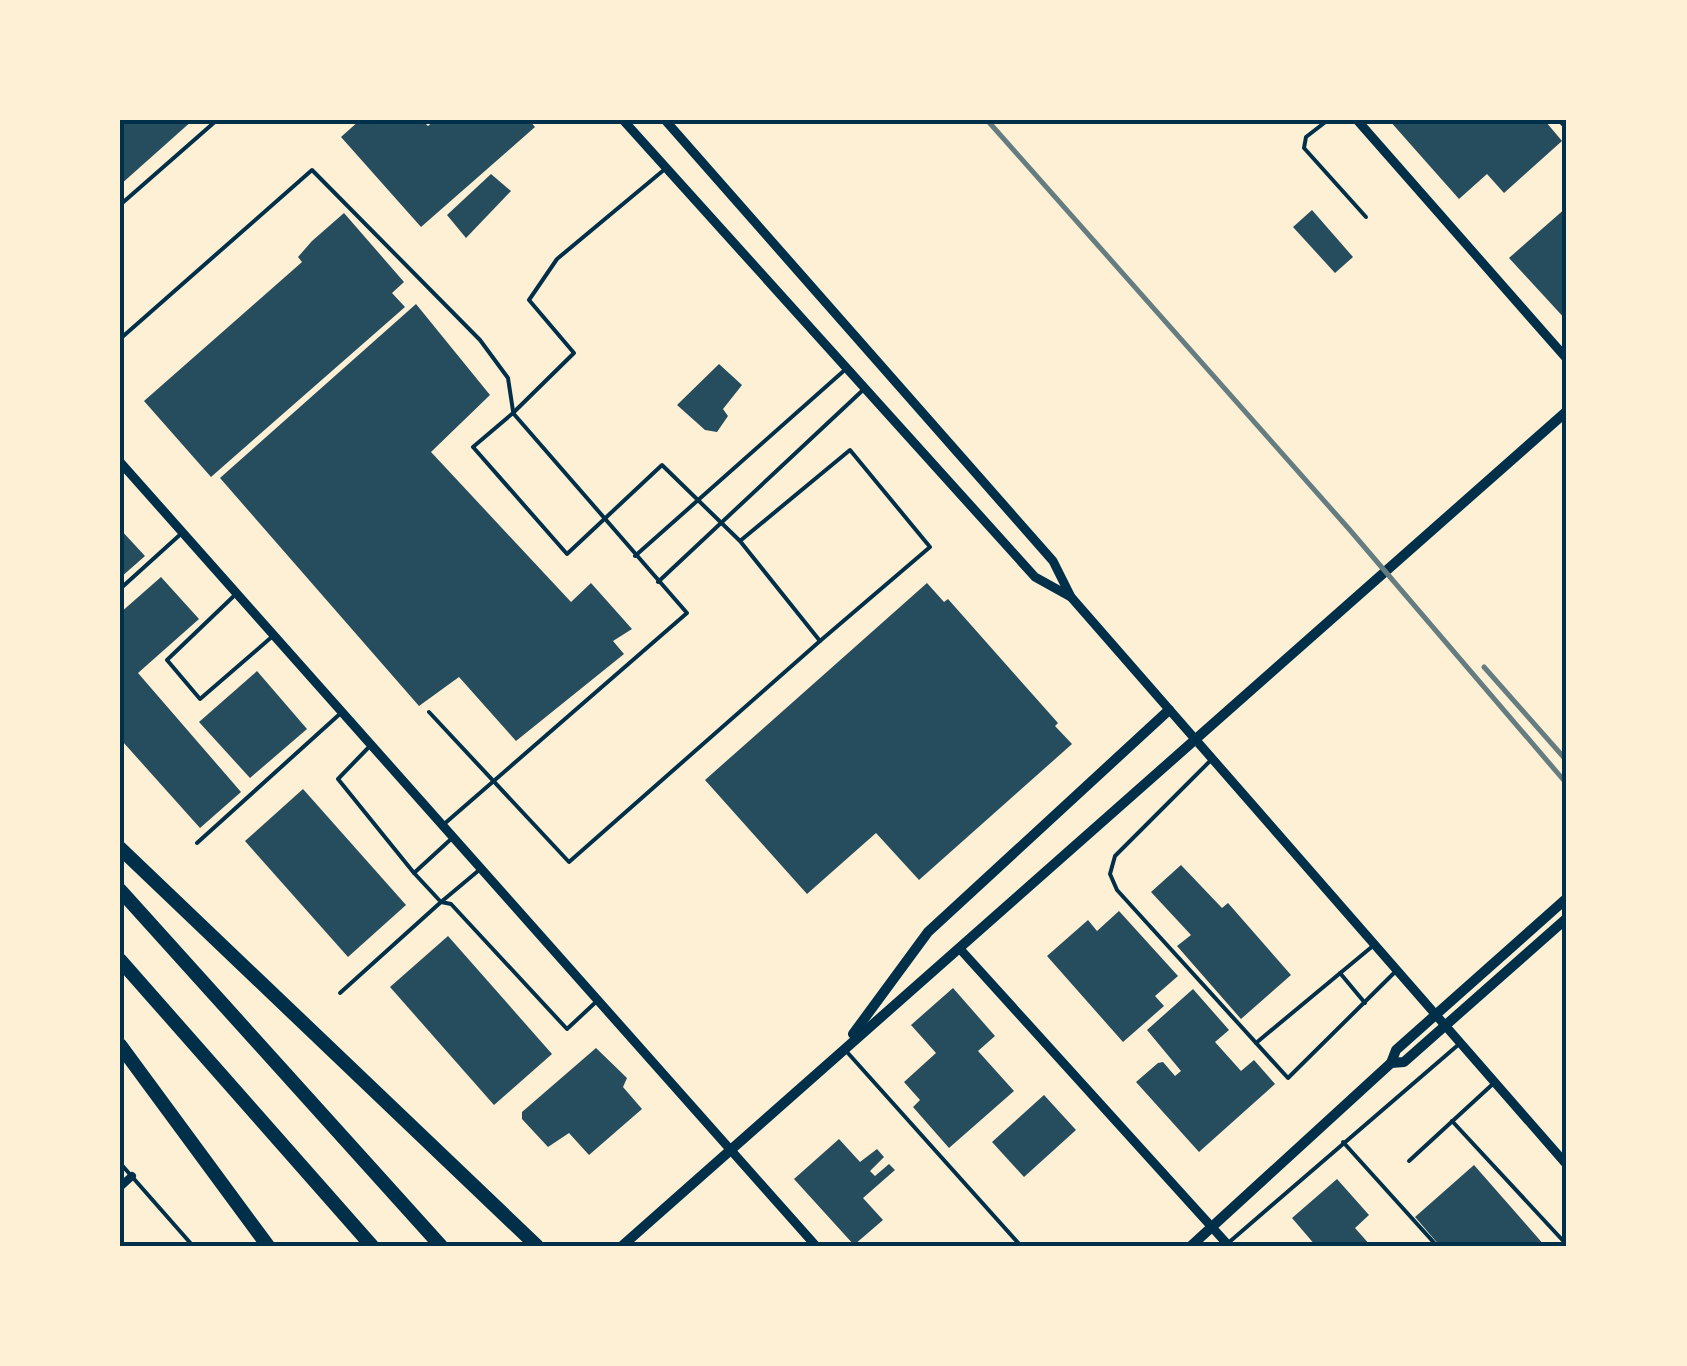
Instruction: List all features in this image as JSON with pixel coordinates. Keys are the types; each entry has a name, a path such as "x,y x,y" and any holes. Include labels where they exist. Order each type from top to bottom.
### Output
{"highway":[{"path":"120,848 537,1246"},
{"path":"120,890 441,1246"},
{"path":"120,960 372,1246"},
{"path":"120,1045 268,1246"}],"main road":[{"path":"622,1246 1567,412"},
{"path":"843,1048 928,932 1170,710"},
{"path":"1190,1246 1391,1063 1406,1040 1567,898"},
{"path":"1391,1063 1404,1062 1567,918"}],"street":[{"path":"623,120 1035,577 1071,597"},
{"path":"665,120 1054,561 1071,597 1567,1165"},
{"path":"1357,120 1567,358"},
{"path":"121,465 816,1246"},
{"path":"960,949 1228,1245"},
{"path":"120,1187 132,1176"}],"lane":[{"path":"120,206 216,120"},
{"path":"1328,120 1306,137 1304,148 1366,216"},
{"path":"1559,120 1567,130"},
{"path":"666,168 558,259 529,300 574,353 473,447 567,554 662,465 740,541 820,641"},
{"path":"120,339 312,170 480,340 508,378 513,412 603,522 686,613 444,825"},
{"path":"635,556 847,368"},
{"path":"658,582 865,388"},
{"path":"429,712 568,862 930,547 850,450 740,541"},
{"path":"120,589 183,532"},
{"path":"237,594 167,660 200,699 274,635"},
{"path":"198,843 343,712"},
{"path":"372,744 338,780 414,873 441,902 451,904 567,1029 599,1000"},
{"path":"1212,758 1115,856 1110,874 1117,890 1288,1078 1397,970"},
{"path":"414,873 454,836"},
{"path":"340,993 482,868"},
{"path":"1256,1043 1325,981 1340,974 1374,944"},
{"path":"1340,974 1365,1002"},
{"path":"1228,1245 1460,1043"},
{"path":"843,1048 1022,1246"},
{"path":"1409,1161 1494,1082"},
{"path":"1452,1121 1567,1245"},
{"path":"1343,1142 1437,1246"},
{"path":"120,1163 193,1246"}],"building":[{"path":"120,120 193,120 120,185"},
{"path":"360,120 422,120 428,126 435,120 529,120 535,127 421,227 341,137"},
{"path":"1389,120 1549,120 1546,122 1562,141 1504,193 1487,174 1459,199"},
{"path":"491,174 511,191 466,238 447,215"},
{"path":"1567,207 1567,321 1509,258"},
{"path":"1312,210 1353,257 1335,273 1293,227"},
{"path":"344,213 404,282 392,293 405,307 211,477 144,401 302,262 298,257"},
{"path":"416,304 490,395 431,452 571,602 591,583 632,629 613,641 624,654 516,741 459,677 419,706 220,478"},
{"path":"719,364 742,385 723,409 728,416 717,432 705,430 677,405"},
{"path":"120,529 145,556 120,578"},
{"path":"161,577 199,619 138,673 241,792 200,828 123,742 120,745 120,613"},
{"path":"927,583 944,602 948,599 1058,723 1055,726 1072,744 919,880 876,833 807,894 705,780"},
{"path":"257,671 307,729 250,778 199,722"},
{"path":"303,789 406,905 348,957 245,841"},
{"path":"1181,865 1222,908 1228,903 1291,975 1241,1019 1177,946 1191,935 1151,892"},
{"path":"1119,911 1178,976 1155,996 1164,1006 1123,1042 1047,956 1088,920 1097,931"},
{"path":"448,936 552,1054 494,1105 390,987"},
{"path":"953,988 995,1036 978,1051 1014,1091 949,1148 913,1107 920,1100 904,1082 936,1053 911,1025"},
{"path":"1193,989 1229,1030 1215,1042 1241,1071 1254,1060 1275,1084 1199,1152 1136,1082 1158,1063 1163,1062 1175,1076 1181,1071 1147,1030"},
{"path":"596,1048 627,1078 623,1087 642,1109 589,1155 569,1133 548,1147 522,1119 522,1112"},
{"path":"1044,1095 1076,1130 1024,1177 992,1142"},
{"path":"839,1139 860,1162 877,1149 884,1157 870,1171 875,1176 889,1164 895,1170 863,1198 883,1220 854,1245 794,1179"},
{"path":"1474,1165 1545,1246 1440,1246 1415,1217"},
{"path":"1337,1179 1369,1215 1355,1228 1371,1246 1316,1246 1292,1218"}],"railway":[{"path":"987,120 1349,529 1567,784"},
{"path":"1484,667 1567,761"}]}
